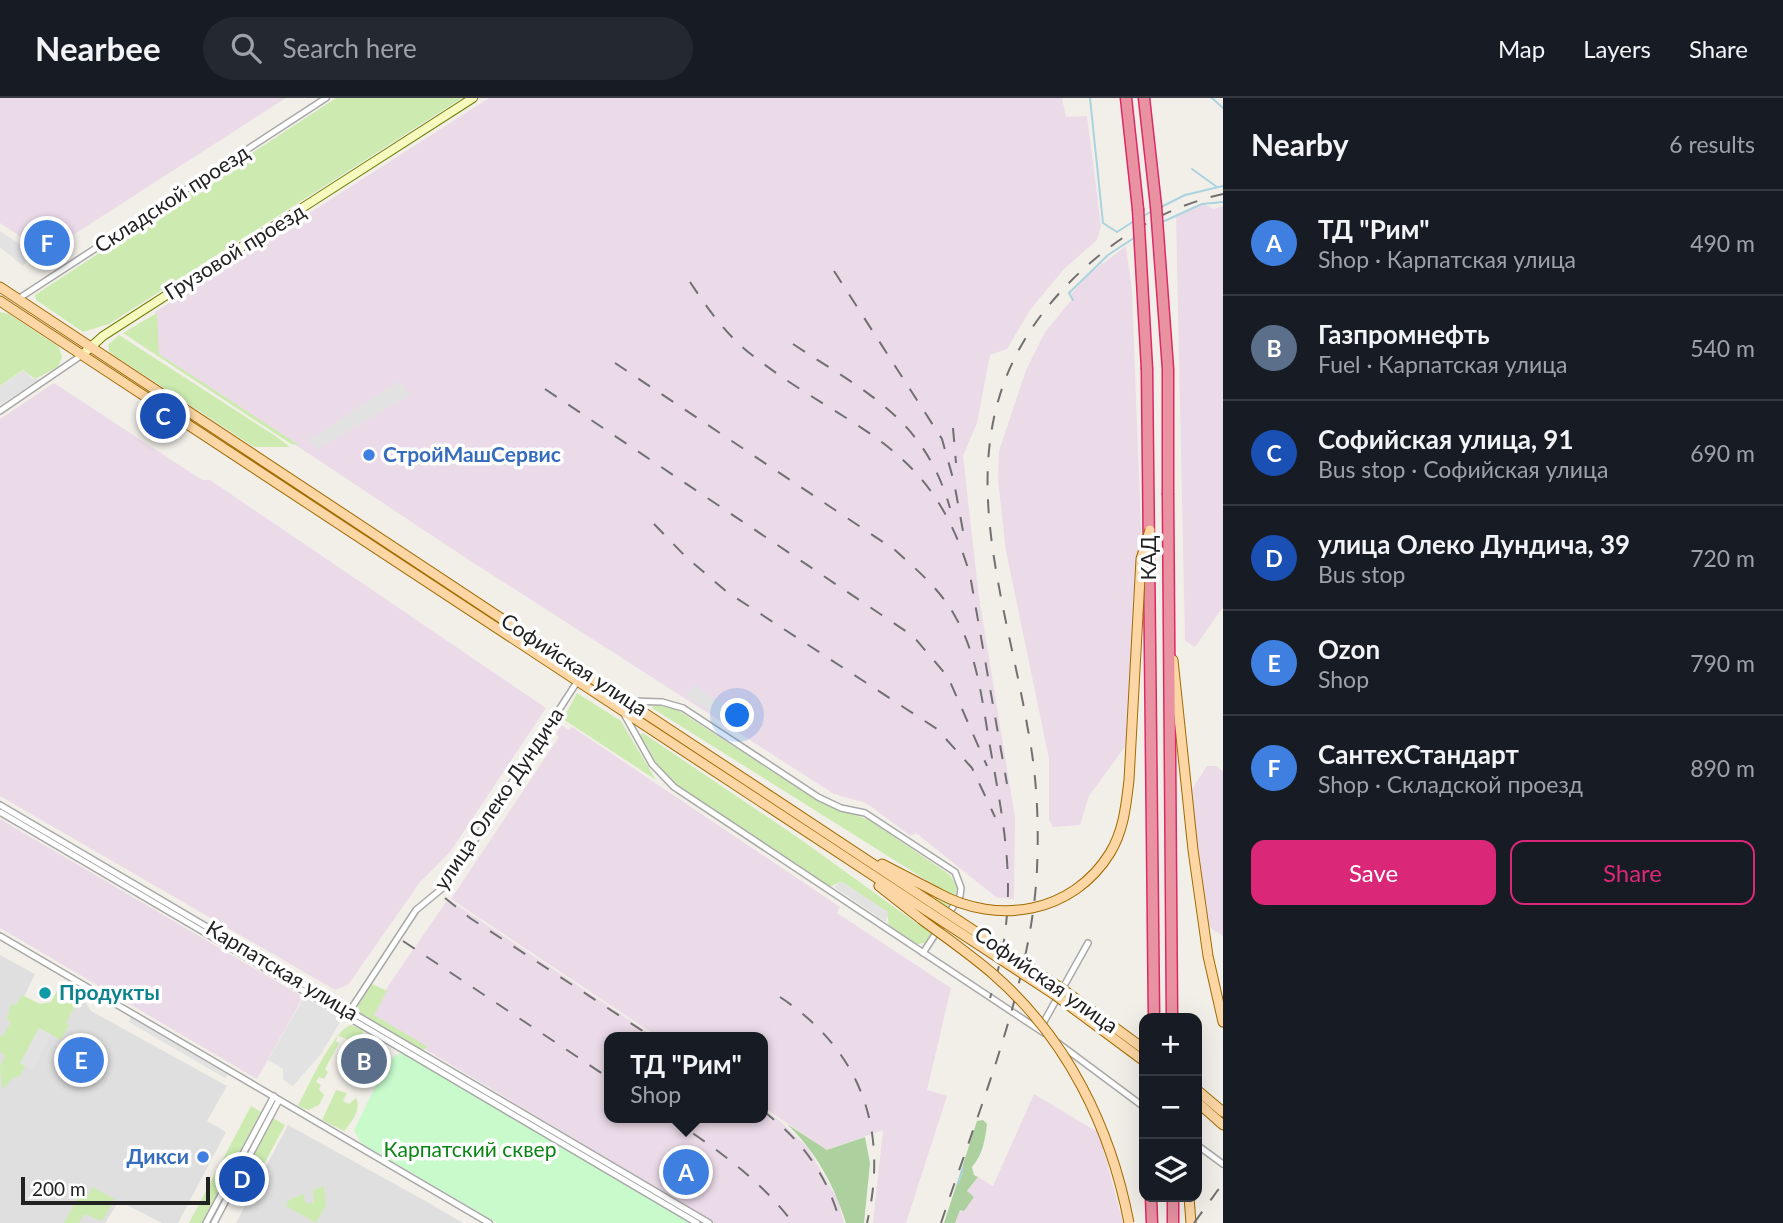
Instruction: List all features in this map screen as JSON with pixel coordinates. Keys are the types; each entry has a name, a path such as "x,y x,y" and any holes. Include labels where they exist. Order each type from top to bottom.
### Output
{"highway":[{"name":"КАД","path":"1126,98 1142,261 1150,530 1154,1013"},
{"name":"КАД","path":"1144,98 1156,206 1168,369 1172,1013"},
{"path":"1151,1202 1152,1223"},
{"path":"1173,1202 1173,1223"}],"main road":[{"name":"Софийская улица","path":"0,287 867,858 930,907 1139,1057"},
{"name":"Софийская улица","path":"1,303 860,869 930,907 1061,988 1139,1045"},
{"path":"867,858 977,909 1028,910 1075,890 1099,869 1111,852 1125,816 1141,559 1150,530"},
{"path":"1168,622 1193,850 1208,957 1223,1021"},
{"path":"860,869 995,975 1045,1030 1083,1087 1109,1145 1129,1223"},
{"path":"1202,1094 1223,1112"},
{"path":"1202,1106 1223,1125"},
{"path":"1189,1202 1191,1223"}],"street":[{"name":"Складской проезд","path":"18,299 326,98"},
{"name":"Грузовой проезд","path":"0,411 90,347 473,98"},
{"name":"улица Олеко Дундича","path":"348,1014 416,910 444,886 577,682"},
{"path":"630,701 662,702 683,708 818,797 841,808 865,813 955,872 961,888 960,896 923,953"},
{"path":"623,712 652,764 674,788 1040,1030 1139,1103"},
{"name":"Карпатская улица","path":"0,805 697,1223"},
{"name":"Карпатская улица","path":"0,812 709,1223"},
{"path":"0,936 489,1223"},
{"path":"1040,1030 1078,966 1088,943"},
{"path":"206,1223 276,1098"},
{"path":"214,1223 276,1098"},
{"path":"1202,1149 1223,1164"}],"shaded area":[{"path":"0,98 286,98 45,253 0,223"},
{"path":"489,98 1062,98 1066,117 1087,116 1101,226 1097,240 1064,269 1030,310 1007,349 990,355 977,423 963,456 979,597 1015,817 1014,899 997,898 916,833 911,836 866,803 834,794 469,560 157,353 155,312"},
{"path":"1205,204 1213,209 1223,206 1223,607 1195,647 1185,641 1176,217"},
{"path":"0,231 33,253 23,266 0,247"},
{"path":"1126,246 1132,291 1141,529 1132,737 1089,796 1080,825 1053,827 1049,820 1049,759 1006,551 998,480 999,451 1026,370 1045,332 1073,298 1071,294 1090,273"},
{"path":"24,370 33,379 40,379 0,405 0,386"},
{"path":"399,381 410,395 316,450 309,440"},
{"path":"54,383 202,480 210,480 546,708 450,852 420,882 348,985 335,990 0,796 0,419"},
{"path":"694,685 735,712 727,723 686,696"},
{"path":"561,725 569,730 572,727 840,907 837,913 951,988 927,1090 947,1096 906,1223 873,1223 883,1130 827,1150 768,1110 768,1032 650,1032 451,899 559,737 556,734"},
{"path":"1207,766 1216,766 1223,771 1223,936 1204,924 1190,792"},
{"path":"0,819 303,997 257,1079 0,928"},
{"path":"841,881 888,912 886,922 834,887"},
{"path":"448,899 648,1032 604,1032 604,1123 768,1123 768,1113 807,1147 838,1200 844,1223 715,1223 373,1018 371,1011"},
{"path":"0,955 35,974 24,997 40,1004 51,1002 59,988 57,983 83,999 91,1011 227,1086 207,1121 226,1132 178,1223 162,1223 119,1201 105,1223 0,1223"},
{"path":"304,997 342,1019 321,1054 293,1086 283,1080 283,1069 268,1060"},
{"path":"131,1017 228,1075 225,1078 129,1022"},
{"path":"39,1028 51,1034 33,1070 20,1063"},
{"path":"1034,1094 1099,1133 1123,1223 955,1223 960,1210 974,1197 967,1192 978,1177 993,1186"},
{"path":"288,1125 429,1203 463,1223 236,1223"}],"green space":[{"path":"336,98 462,98 109,324 83,332 36,300 35,295"},
{"path":"0,312 9,314 59,347 62,357 58,367 35,379 23,370 0,386"},
{"path":"157,313 159,354 299,445 291,444 123,333"},
{"path":"119,335 290,447 254,447 109,352 108,345"},
{"path":"577,693 621,721 656,780 563,719"},
{"path":"654,705 676,709 816,800 869,820 950,875 957,887 955,896 925,943 917,944 889,927 887,912 841,882 829,887 673,783 658,766 640,735 643,733 800,839 919,925 942,890 652,708"},
{"path":"57,983 83,999 80,1004 77,1002 61,1040 39,1028 21,1063 25,1066 20,1076 13,1078 2,1089 0,1066 5,1056 0,1052 0,1036 3,1036 11,1022 7,1020 11,1003 15,1006 22,995 40,1004 51,1002 59,988"},
{"path":"372,984 387,991 374,1015 428,1047 421,1051 361,1015 358,1006"},
{"path":"351,1025 362,1029 364,1036 356,1042 338,1036 336,1041 339,1043 325,1069 328,1072 324,1079 319,1077 316,1082 321,1085 319,1089 324,1095 319,1105 308,1110 298,1106 329,1048 337,1037 344,1029"},
{"name":"Карпатский сквер","path":"404,1054 688,1222 497,1223 361,1143 354,1130 383,1071 395,1055"},
{"path":"336,1090 347,1093 343,1101 349,1104 356,1098 358,1107 344,1131 322,1120"},
{"path":"251,1106 261,1112 202,1223 189,1223"},
{"path":"273,1118 285,1125 264,1164 253,1157"},
{"path":"983,1120 987,1124 984,1141 979,1157 972,1167 974,1175 978,1177 967,1191 974,1197 964,1211 960,1210 955,1223 944,1223 977,1121"},
{"path":"787,1124 827,1150 865,1137 870,1163 864,1223 846,1223 823,1170 807,1146"},
{"path":"324,1186 326,1205 316,1223 286,1206 289,1200 303,1194 306,1204 314,1202 313,1190"},
{"path":"92,1187 115,1199 102,1221 84,1214 79,1223 64,1223 81,1192 88,1195"}],"waterway":[{"path":"1090,98 1103,223 1117,232 1134,221"},
{"path":"1212,98 1223,108"},
{"path":"1192,169 1217,187"},
{"path":"1161,207 1185,195 1223,186"},
{"path":"1160,223 1202,204 1223,202"},
{"path":"1142,217 1152,211"},
{"path":"1073,300 1069,293 1108,255 1134,238"},
{"path":"958,1184 963,1168"}],"railway":[{"path":"941,1223 1014,1002 1033,912 1037,869 1033,765 994,557 988,501 989,446 1001,392 1025,339 1065,287 1099,255 1157,218 1178,208 1223,194"},
{"path":"834,271 942,439 954,482 965,542"},
{"path":"690,282 718,321 752,355 883,443 909,466 933,494 953,530 970,575 1007,784"},
{"path":"793,344 868,394 908,429 925,451 939,477 950,508"},
{"path":"615,363 895,550 936,590 956,618 969,647 978,678 1005,839 1008,900 1000,963 990,998"},
{"path":"545,389 913,636 948,677 987,766"},
{"path":"953,428 956,463"},
{"path":"654,524 686,557 727,592 937,729 972,768 995,817"},
{"path":"445,898 470,918 644,1032"},
{"path":"403,941 604,1075"},
{"path":"780,997 808,1018 831,1042 849,1067 862,1095 870,1124 874,1156 873,1189 867,1223"},
{"path":"768,1115 790,1134 812,1160 829,1190 840,1223"},
{"path":"677,1123 752,1179 793,1223"},
{"path":"1194,1223 1223,1183"}],"place":[{"name":"СантехСтандарт","path":"47,243"},
{"name":"Софийская улица, 91","path":"163,416"},
{"name":"СтройМашСервис","path":"369,455"},
{"name":"Продукты","path":"45,993"},
{"name":"Ozon","path":"81,1060"},
{"name":"Газпромнефть","path":"364,1061"},
{"name":"Дикси","path":"203,1157"},
{"name":"ТД \"Рим\"","path":"686,1172"},
{"name":"улица Олеко Дундича, 39","path":"242,1179"}]}
